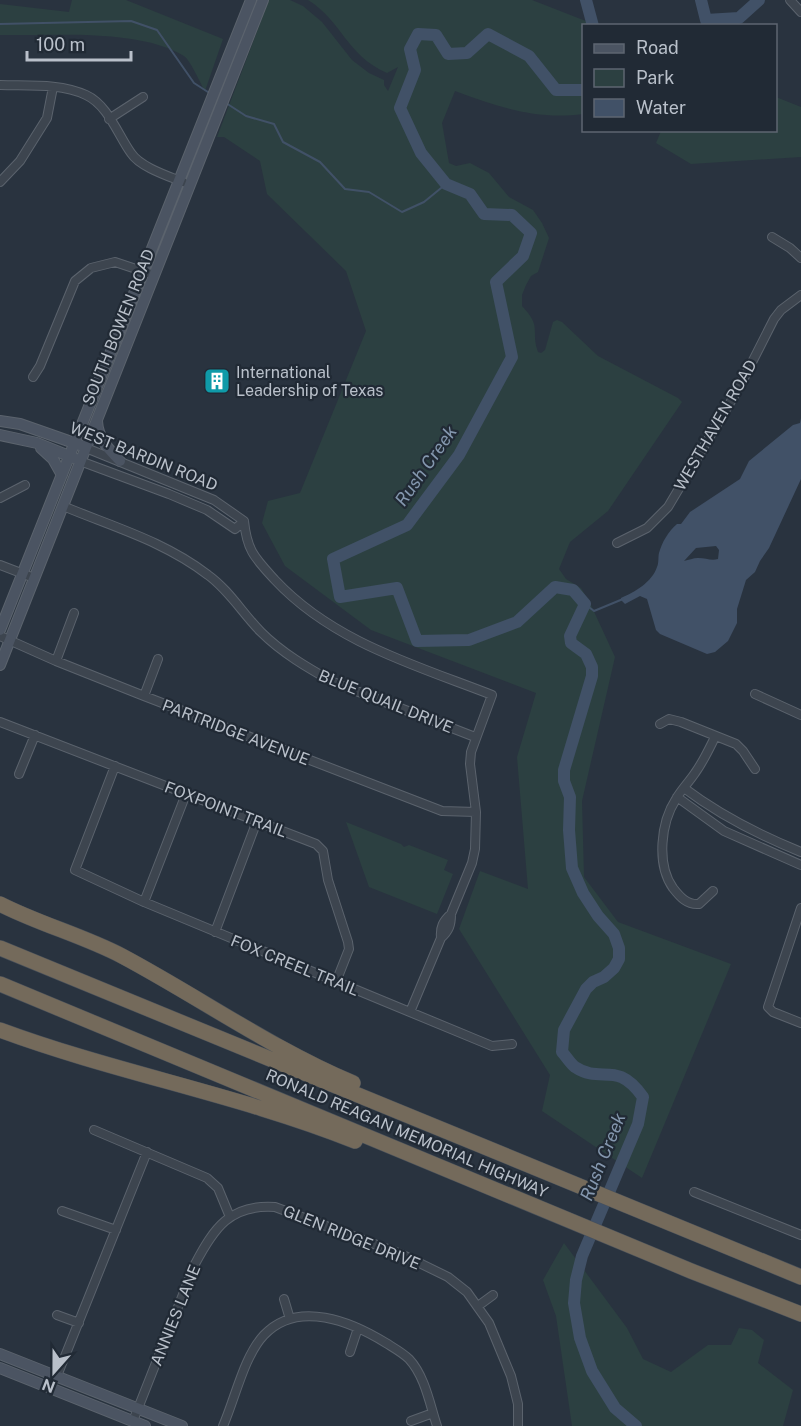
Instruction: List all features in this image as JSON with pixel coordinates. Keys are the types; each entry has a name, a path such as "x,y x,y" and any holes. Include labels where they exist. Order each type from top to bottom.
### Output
{"highway":[{"path":"0,904 118,954 312,1065 432,1116 516,1159"},
{"name":"RONALD REAGAN MEMORIAL HIGHWAY","path":"0,948 588,1190 801,1275"},
{"name":"RONALD REAGAN MEMORIAL HIGHWAY","path":"0,984 801,1314"},
{"path":"0,1030 59,1050 281,1115 345,1137 432,1172 533,1205"},
{"path":"691,1270 801,1324"}],"main road":[{"name":"SOUTH BOWEN ROAD","path":"0,664 5,638 34,578 63,506 80,461 81,446 149,273 185,183 213,128 250,0"},
{"name":"SOUTH BOWEN ROAD","path":"185,183 204,118 263,0"},
{"name":"SOUTH BOWEN ROAD","path":"0,630 69,457 81,446 98,418 149,273"},
{"path":"98,418 99,432 104,444 120,461"},
{"name":"WEST BARDIN ROAD","path":"0,421 20,424 81,446"},
{"name":"WEST BARDIN ROAD","path":"0,435 31,441 80,461"},
{"path":"31,441 48,454 62,475"},
{"path":"0,1354 182,1426"},
{"path":"0,1368 146,1426"}],"street":[{"path":"790,0 801,12"},
{"path":"0,85 53,87 73,90 89,96 109,119 132,156 155,171 185,183"},
{"path":"0,182 24,156 47,118 53,87"},
{"path":"109,119 143,97"},
{"path":"772,237 801,258"},
{"path":"33,377 40,366 75,281 91,268 115,262 149,273"},
{"name":"WESTHAVEN ROAD","path":"617,543 647,528 668,507 740,386 774,319 789,302 801,295"},
{"name":"WEST BARDIN ROAD","path":"80,461 197,506 235,529 244,521 214,500 81,446"},
{"path":"0,498 25,485"},
{"name":"BLUE QUAIL DRIVE","path":"63,506 164,546 192,562 227,592 262,633 282,650 318,674 333,682 476,737"},
{"path":"244,521 246,538 253,556 308,611 352,639 492,694 476,737 470,764 476,812 474,853 451,914 443,922 440,930 441,938 410,1012"},
{"path":"0,565 34,578"},
{"path":"56,661 74,613"},
{"name":"PARTRIDGE AVENUE","path":"5,638 144,696 442,811 476,812"},
{"path":"144,696 158,658"},
{"path":"755,693 801,715"},
{"path":"660,724 669,720 681,722 736,744 755,769"},
{"name":"FOXPOINT TRAIL","path":"0,722 316,844 323,851 328,880 349,949 336,982"},
{"path":"20,774 35,735"},
{"path":"713,891 703,902 693,904 679,897 670,884 664,865 664,832 668,816 677,797 698,769 716,737"},
{"name":"FOX CREEL TRAIL","path":"116,766 75,870 215,932 492,1046 512,1044"},
{"path":"684,788 728,819 758,835 801,852"},
{"path":"144,902 186,794"},
{"path":"677,797 724,831 801,865"},
{"path":"215,932 257,821"},
{"path":"801,908 798,926 768,1005 772,1012 801,1023"},
{"path":"94,1130 207,1178 218,1188 230,1217"},
{"path":"57,1376 147,1152"},
{"path":"694,1192 801,1235"},
{"name":"GLEN RIDGE DRIVE","path":"230,1217 248,1208 275,1207 401,1254 448,1278 467,1292 489,1323 511,1376 518,1404 518,1426"},
{"path":"62,1211 116,1230"},
{"name":"ANNIES LANE","path":"133,1421 195,1264 214,1230 230,1217"},
{"path":"478,1306 492,1295"},
{"path":"284,1299 290,1319"},
{"path":"57,1315 79,1323"},
{"path":"223,1426 254,1349 263,1335 290,1319 318,1316 358,1328 409,1359 422,1381 437,1426"},
{"path":"350,1352 358,1328"},
{"path":"411,1421 433,1413"}],"green space":[{"path":"72,0 126,0 223,39 205,91 184,56 144,41 95,35 0,35 0,4 69,12"},
{"path":"269,0 290,0 303,6 322,22 352,60 369,73 384,80 388,91 398,67 387,73 373,66 353,48 329,18 308,0 532,0 593,24 582,24 582,114 533,114 502,107 455,91 442,123 449,163 456,166 470,163 489,173 509,197 533,210 549,238 538,272 531,276 522,295 522,306 534,324 538,352 545,350 553,322 557,320 598,356 682,402 608,511 570,542 559,569 566,579 581,588 615,657 582,801 584,877 618,922 731,964 642,1178 542,1111 550,1075 459,929 480,871 528,889 517,757 536,693 371,630 285,566 262,523 268,501 300,493 366,331 346,271 267,194 260,161 224,137 217,137"},
{"path":"777,97 801,107 801,157 691,164 656,143 661,132 777,132"},
{"path":"346,822 404,847 409,845 448,860 444,870 453,874 437,914 369,887"},
{"path":"564,1243 627,1328 643,1359 671,1372 708,1345 731,1345 739,1328 752,1330 764,1340 758,1363 793,1390 783,1426 572,1426 556,1316 543,1280"}],"water":[{"path":"801,418 801,479 769,548 755,572 746,580 737,609 737,623 728,641 715,652 707,654 660,634 656,630 647,599 640,596 625,604 621,598 637,590 655,572 662,545 677,524 681,524 690,512 740,479 749,461 793,425 800,423","holes":["716,546 719,550 718,559 696,558 684,561 696,548"]}],"waterway":[{"name":"Rush Creek","path":"586,0 592,24"},
{"name":"Rush Creek","path":"701,0 706,20 739,18 759,0"},
{"path":"0,24 131,21 157,30 194,83 211,94"},
{"name":"Rush Creek","path":"582,90 556,90 529,56 488,34 467,53 448,54 436,35 418,34 410,49 415,70 400,108 421,153 446,184 470,194 484,214 512,215 531,233 523,256 496,282 512,357 459,455 407,525 333,559 340,597 397,588 417,641 469,640 517,622 555,587 573,590 585,604 570,636 571,643 586,654 592,667 592,676 564,770 564,781 570,797 569,830 572,868 583,893 598,916 614,934 619,948 619,959 614,968 586,989 564,1030 562,1052 575,1067 585,1072 609,1074 625,1079 643,1097 638,1124 582,1256 576,1280 574,1303 580,1338 592,1371 615,1408 636,1426"},
{"path":"226,103 246,116 274,124 283,142 320,162 345,189 369,192 402,212 424,202 446,184"},
{"path":"585,604 594,611 623,599"}],"place":[{"name":"International Leadership of Texas","path":"217,381"}]}
